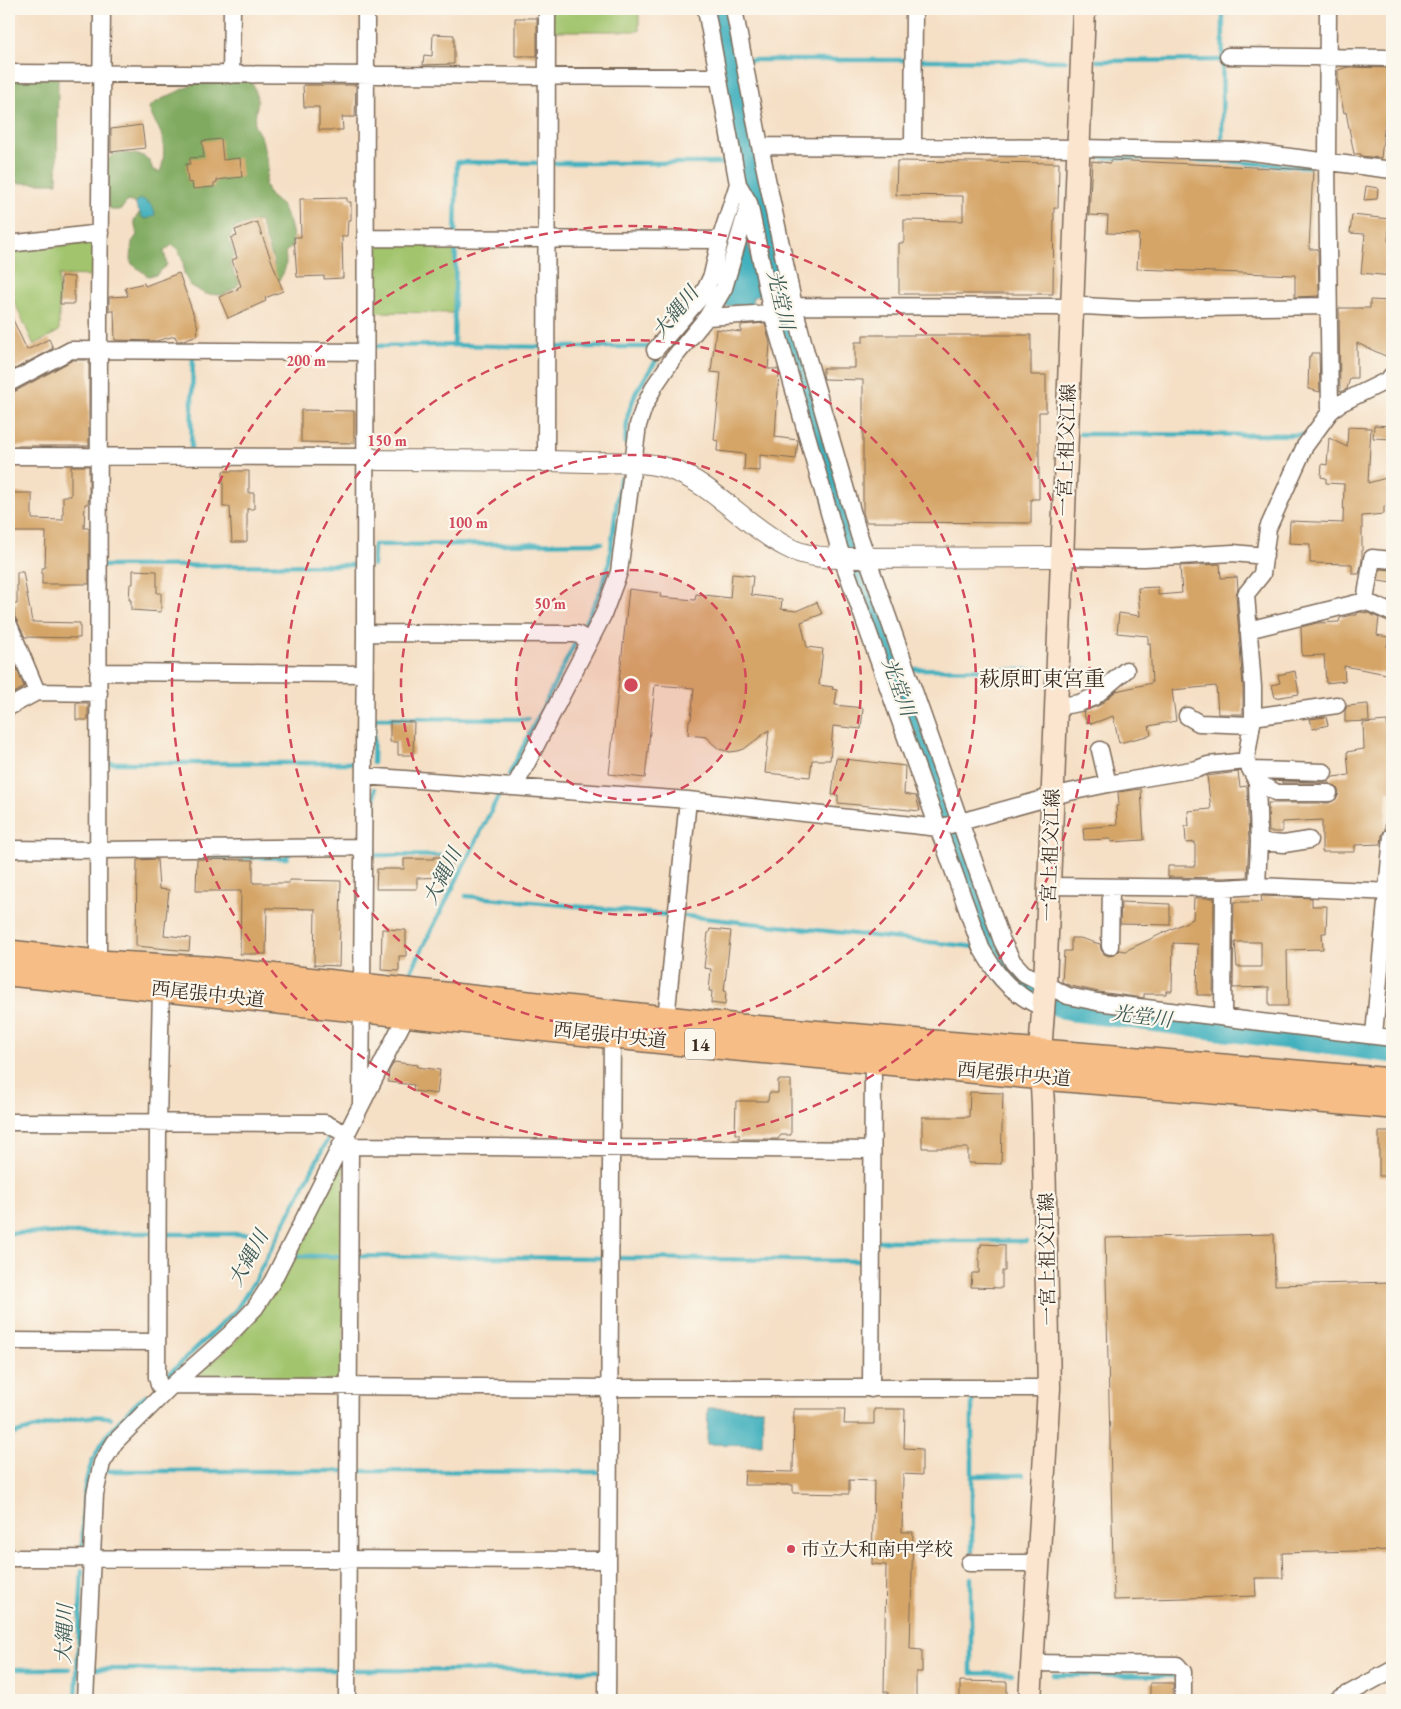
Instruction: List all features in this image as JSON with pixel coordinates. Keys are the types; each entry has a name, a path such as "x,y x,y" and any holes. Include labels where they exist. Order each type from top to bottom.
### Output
{"main road":[{"name":"一宮上祖父江線","path":"1030,1700 1049,1388 1040,1052 1044,996 1084,9"},
{"name":"西尾張中央道","path":"9,953 98,963 205,970 361,998 407,1014 612,1036 1042,1077 1392,1106"},
{"name":"西尾張中央道","path":"9,973 161,989 361,998 666,1019 740,1027 1392,1081"}],"street":[{"path":"98,963 102,9"},
{"path":"231,75 232,9"},
{"path":"361,1104 366,457 366,9"},
{"path":"546,461 547,9"},
{"path":"706,9 718,77 743,193 774,313 941,828 981,948 986,956 1008,985 1019,994 1068,996 1097,1002 1392,1038"},
{"path":"734,9 760,146 794,306 830,435 855,558 960,822 1002,941 1013,962 1044,996"},
{"path":"913,146 914,9"},
{"path":"1328,9 1327,161 1330,412"},
{"path":"1228,56 1392,58"},
{"path":"9,73 718,77"},
{"path":"760,146 1222,150 1244,151 1392,170"},
{"path":"655,350 706,288 712,275 720,240 743,193"},
{"path":"515,786 603,615 618,572 638,425 644,407 655,385 672,360 707,318 724,288 743,193"},
{"path":"9,244 100,233"},
{"path":"365,238 720,240"},
{"path":"707,318 774,313 794,306 1140,309 1328,306"},
{"path":"9,384 70,350 366,352"},
{"path":"1257,886 1259,842 1251,771 1253,687 1246,594 1262,574 1268,528 1305,446 1330,412 1339,404 1390,381"},
{"path":"9,456 366,457 378,460 633,463 669,469 689,478 788,548 812,556 855,558 1144,558 1234,553 1265,556"},
{"path":"1365,601 1372,558 1392,560"},
{"path":"1248,630 1365,601 1392,613"},
{"path":"9,624 37,692"},
{"path":"365,633 577,634 589,641"},
{"path":"1056,707 1079,703 1094,697 1126,670"},
{"path":"99,672 364,674"},
{"path":"9,707 37,692 99,693"},
{"path":"1187,716 1199,723 1252,721 1337,704"},
{"path":"1100,750 1108,784"},
{"path":"364,776 688,800 941,828 1052,796 1108,784 1197,769 1208,765 1251,771 1324,772"},
{"path":"1251,771 1278,792 1330,794"},
{"path":"666,1019 688,800"},
{"path":"1374,1035 1390,892 1392,836"},
{"path":"1259,842 1284,844 1309,840"},
{"path":"9,848 98,850 363,848"},
{"path":"1048,886 1224,888 1257,886 1390,892"},
{"path":"1110,946 1111,887"},
{"path":"1223,1017 1224,888"},
{"path":"161,989 158,1122 158,1385 170,1388 349,1386 871,1389 1049,1388"},
{"path":"85,1700 95,1494 102,1463 115,1442 255,1308 272,1282 348,1140 361,1104 407,1014"},
{"path":"606,1700 612,1036"},
{"path":"871,1389 873,1061"},
{"path":"9,1122 326,1122 348,1140 611,1148 872,1150"},
{"path":"347,1700 348,1140"},
{"path":"9,1340 158,1342"},
{"path":"9,1558 608,1560"},
{"path":"969,1563 1038,1563"},
{"path":"1032,1663 1177,1665 1183,1672 1183,1700"},
{"path":"1338,1700 1392,1670"}],"green space":[{"path":"551,9 639,9 639,31 551,31"},
{"path":"9,76 58,76 57,183 9,183"},
{"path":"202,79 249,80 254,86 258,100 254,125 262,139 268,166 265,185 270,196 282,206 290,223 293,236 292,247 285,252 285,267 279,280 264,272 274,266 274,263 260,222 257,221 234,228 229,240 234,254 230,263 235,276 239,278 239,284 222,295 205,294 190,285 184,274 183,261 177,248 172,245 164,251 167,265 156,275 148,276 131,263 132,242 137,235 134,221 139,213 143,217 138,200 135,203 127,201 122,208 114,210 109,208 106,192 107,160 118,153 143,156 149,160 153,170 160,172 163,156 162,138 149,107"},
{"path":"374,242 455,242 454,313 374,312"},
{"path":"89,243 96,247 96,276 59,275 59,331 34,345 9,290 9,252"},
{"path":"344,1150 344,1255 290,1255"},
{"path":"288,1258 344,1258 343,1381 193,1380 236,1341 257,1313"}],"water":[{"path":"141,199 151,205 155,215 147,219 143,218 135,203"},
{"path":"746,236 762,294 752,298 753,304 719,307"},
{"path":"708,1408 763,1409 762,1445 707,1444"}],"building":[{"path":"515,18 537,18 537,56 515,56"},
{"path":"433,34 454,35 454,64 423,65 424,55 432,56"},
{"path":"1348,67 1392,68 1392,112 1386,113 1381,158 1354,154 1338,82 1338,70"},
{"path":"303,85 356,85 355,117 342,117 343,130 319,130 319,107 304,107"},
{"path":"142,125 145,148 111,152 111,129"},
{"path":"221,139 223,160 240,158 242,177 217,180 214,183 214,187 193,189 192,182 188,183 186,164 190,164 190,158 204,157 202,141"},
{"path":"1111,160 1313,170 1309,249 1318,249 1319,296 1295,297 1295,275 1137,269 1139,234 1107,233 1108,216 1089,215 1092,161 1110,163"},
{"path":"897,161 1059,163 1058,208 1054,208 1053,294 899,294 899,243 904,243 904,220 963,221 963,196 896,195"},
{"path":"1366,186 1378,188 1377,199 1364,200"},
{"path":"347,198 347,202 351,202 351,220 348,220 347,236 342,236 343,278 324,279 324,276 297,277 294,237 301,237 300,199"},
{"path":"1352,215 1390,219 1388,241 1392,242 1392,276 1361,273 1365,234 1350,233"},
{"path":"257,222 283,291 265,298 266,301 228,318 219,297 241,286 232,260 237,258 231,238 237,236 235,230"},
{"path":"179,273 198,327 198,335 180,341 177,341 175,336 156,341 115,340 114,311 109,311 109,297 128,296 125,288 144,283 145,286"},
{"path":"61,276 74,277 74,304 60,304"},
{"path":"1370,300 1392,301 1392,359 1357,343 1357,378 1350,378 1347,389 1340,392 1339,308 1370,308"},
{"path":"9,311 27,350 49,339 53,348 13,370 9,362"},
{"path":"765,323 770,344 768,369 778,369 779,373 775,437 798,440 796,459 760,455 760,471 744,470 745,454 717,451 718,441 714,440 721,373 711,372 716,329 741,332 741,325"},
{"path":"863,335 1031,335 1031,375 1046,375 1046,412 1039,412 1039,499 1031,499 1031,523 866,522 863,512 863,380 824,379 823,374 823,368 855,368 855,342 863,342"},
{"path":"1311,353 1319,353 1320,392 1308,389 1309,356 1311,356"},
{"path":"73,360 89,360 89,446 9,446 9,393"},
{"path":"301,410 354,411 354,443 301,442"},
{"path":"1374,425 1392,426 1392,439 1373,438"},
{"path":"1348,427 1371,428 1368,483 1386,478 1392,505 1384,506 1384,514 1362,516 1362,560 1359,574 1352,574 1352,564 1310,563 1310,544 1289,543 1290,521 1343,523 1344,484 1326,483 1326,478 1321,477 1322,464 1327,465 1329,438 1347,447"},
{"path":"71,466 89,466 89,494 88,504 85,504 84,528 89,528 89,584 42,584 42,568 45,568 46,532 9,532 9,493 32,493 32,519 63,520 63,496 71,496"},
{"path":"223,471 249,471 249,493 254,493 254,509 247,509 247,541 245,542 232,542 230,507 223,507"},
{"path":"1220,564 1221,578 1237,577 1238,588 1236,595 1243,687 1243,714 1218,714 1216,686 1172,690 1176,721 1149,726 1151,735 1119,743 1113,716 1091,724 1090,722 1087,723 1083,712 1100,705 1116,691 1152,683 1148,636 1117,633 1119,613 1140,616 1138,588 1158,587 1158,595 1182,593 1180,566"},
{"path":"1380,569 1392,570 1392,583 1378,581"},
{"path":"133,570 157,571 157,593 161,593 161,612 131,610 131,600 129,600 130,584 133,584"},
{"path":"17,572 23,572 32,622 80,623 80,638 25,637 15,617 13,604 17,604"},
{"path":"732,574 753,576 751,595 782,599 781,609 796,611 817,602 822,614 801,622 807,647 823,649 819,685 833,687 832,689 837,690 835,705 863,708 861,729 833,726 830,760 812,760 810,777 765,773 769,730 744,749 730,752 719,749 707,737 688,735 694,688 655,685 645,778 609,774 629,589 661,593 660,597 695,600 696,594 730,598"},
{"path":"1360,612 1379,618 1377,635 1388,637 1387,647 1392,648 1392,675 1344,666 1345,681 1326,683 1324,655 1302,656 1301,627 1317,623 1339,622 1340,618 1357,615"},
{"path":"9,650 24,687 9,696"},
{"path":"1295,671 1299,694 1275,698 1272,685 1280,683 1278,675"},
{"path":"76,703 88,703 88,720 76,720"},
{"path":"1368,704 1369,721 1345,722 1347,706"},
{"path":"1326,717 1328,725 1313,729 1310,719"},
{"path":"390,721 414,722 413,755 398,755 398,742 390,742"},
{"path":"1387,721 1392,791 1387,791 1385,829 1381,844 1355,845 1355,852 1322,852 1322,820 1282,822 1282,832 1269,832 1268,803 1329,803 1337,798 1339,793 1337,788 1329,783 1282,783 1282,781 1324,782 1329,781 1333,777 1349,775 1347,752 1364,749 1363,723"},
{"path":"836,758 905,766 904,794 916,796 920,811 838,803 838,795 832,795"},
{"path":"1238,772 1240,787 1247,786 1249,842 1247,877 1168,877 1168,866 1195,866 1195,842 1186,843 1185,826 1189,826 1188,811 1211,809 1207,776"},
{"path":"1141,789 1144,840 1111,842 1111,839 1084,840 1083,828 1117,825 1116,806 1119,806 1118,792"},
{"path":"434,857 448,857 448,864 452,864 448,877 417,878 417,889 376,889 377,869 404,869 404,859 434,859"},
{"path":"157,859 159,889 169,890 164,935 190,938 189,951 136,946 137,860"},
{"path":"197,859 253,860 253,883 289,883 289,880 341,881 339,966 314,965 315,909 267,908 266,954 240,954 241,891 196,891"},
{"path":"1261,896 1312,898 1312,906 1327,906 1326,933 1322,933 1323,949 1287,950 1288,1006 1269,1006 1269,987 1233,988 1234,902 1262,902","holes":["1235,942 1261,942 1261,967 1237,967"]},
{"path":"1194,898 1214,898 1213,995 1197,995 1198,944 1173,943 1172,991 1166,991 1166,994 1144,994 1144,998 1099,992 1071,986 1062,982 1064,951 1071,951 1071,938 1080,938 1100,944 1104,954 1114,955 1119,950 1125,951 1193,919"},
{"path":"1121,902 1170,904 1170,925 1120,924"},
{"path":"382,929 406,930 406,956 399,956 399,971 381,970"},
{"path":"710,929 731,931 724,991 726,991 725,1005 711,1003 712,991 709,991 711,969 704,968"},
{"path":"394,1062 440,1070 437,1094 413,1091 414,1085 388,1082 389,1071"},
{"path":"778,1080 791,1080 791,1135 781,1135 778,1139 739,1139 739,1134 735,1134 736,1101 768,1101 769,1093 778,1093"},
{"path":"970,1092 1003,1093 1001,1164 968,1163 968,1148 922,1148 922,1117 969,1117"},
{"path":"1379,1132 1392,1132 1392,1176 1379,1176"},
{"path":"1274,1234 1275,1285 1392,1282 1392,1550 1282,1553 1283,1578 1255,1578 1256,1596 1114,1600 1105,1238"},
{"path":"981,1244 1005,1245 1005,1271 1002,1271 1002,1288 971,1287 972,1273 979,1273 979,1247 981,1247"},
{"path":"794,1409 845,1409 844,1424 874,1424 874,1409 905,1409 904,1448 922,1449 922,1475 903,1474 902,1532 913,1532 910,1649 922,1650 922,1672 916,1672 916,1700 888,1700 888,1692 884,1692 886,1565 872,1564 874,1481 849,1480 849,1494 793,1493 793,1485 744,1485 745,1471 793,1472"},
{"path":"960,1681 1007,1682 1007,1700 960,1700"},
{"path":"1150,1683 1173,1683 1173,1700 1150,1700"}],"waterway":[{"name":"光堂川","path":"720,9 784,318 839,509 879,632 942,800 992,943 1007,971 1037,993 1070,1007 1392,1049"},
{"path":"1222,147 1223,9"},
{"path":"750,60 908,60"},
{"path":"918,60 1066,61"},
{"path":"1097,61 1225,60"},
{"path":"1097,157 1222,161 1308,167"},
{"path":"455,234 457,162 542,163"},
{"path":"551,163 728,163"},
{"name":"大縄川","path":"746,187 752,167"},
{"path":"454,345 456,242"},
{"path":"374,346 541,347"},
{"path":"550,347 648,347"},
{"name":"大縄川","path":"625,443 628,414 636,392 661,353"},
{"path":"191,448 193,356"},
{"path":"1080,434 1309,435"},
{"name":"大縄川","path":"585,623 601,590 609,564 620,478"},
{"path":"373,565 374,545 601,543"},
{"path":"104,566 357,565"},
{"name":"大縄川","path":"509,775 576,641"},
{"path":"911,669 1042,670"},
{"path":"373,763 374,718 528,719"},
{"path":"103,763 354,763"},
{"path":"375,789 374,855 459,856"},
{"name":"大縄川","path":"411,971 499,795"},
{"path":"214,857 287,858 287,854 290,854"},
{"path":"466,896 670,915"},
{"path":"685,916 976,947"},
{"name":"大縄川","path":"167,1376 236,1310 254,1282 330,1135"},
{"path":"9,1233 154,1233"},
{"path":"162,1234 267,1234"},
{"path":"875,1241 1026,1241"},
{"path":"356,1254 356,1256 605,1258"},
{"path":"294,1256 345,1256"},
{"path":"615,1258 865,1261"},
{"name":"大縄川","path":"82,1550 85,1487 93,1459 99,1447 116,1425 146,1395"},
{"path":"972,1398 972,1551"},
{"path":"9,1435 75,1419 101,1416 111,1418"},
{"path":"104,1471 344,1471"},
{"path":"355,1471 599,1472"},
{"path":"972,1476 1023,1475"},
{"name":"大縄川","path":"76,1700 82,1570"},
{"path":"971,1578 971,1673 1011,1674"},
{"path":"9,1669 69,1669"},
{"path":"96,1669 342,1670"},
{"path":"354,1670 598,1671"},
{"path":"1053,1675 1174,1676"}],"place":[{"name":"市立大和南中学校","path":"791,1549"}],"district":[{"name":"萩原町東宮重","path":"1042,678"}]}
